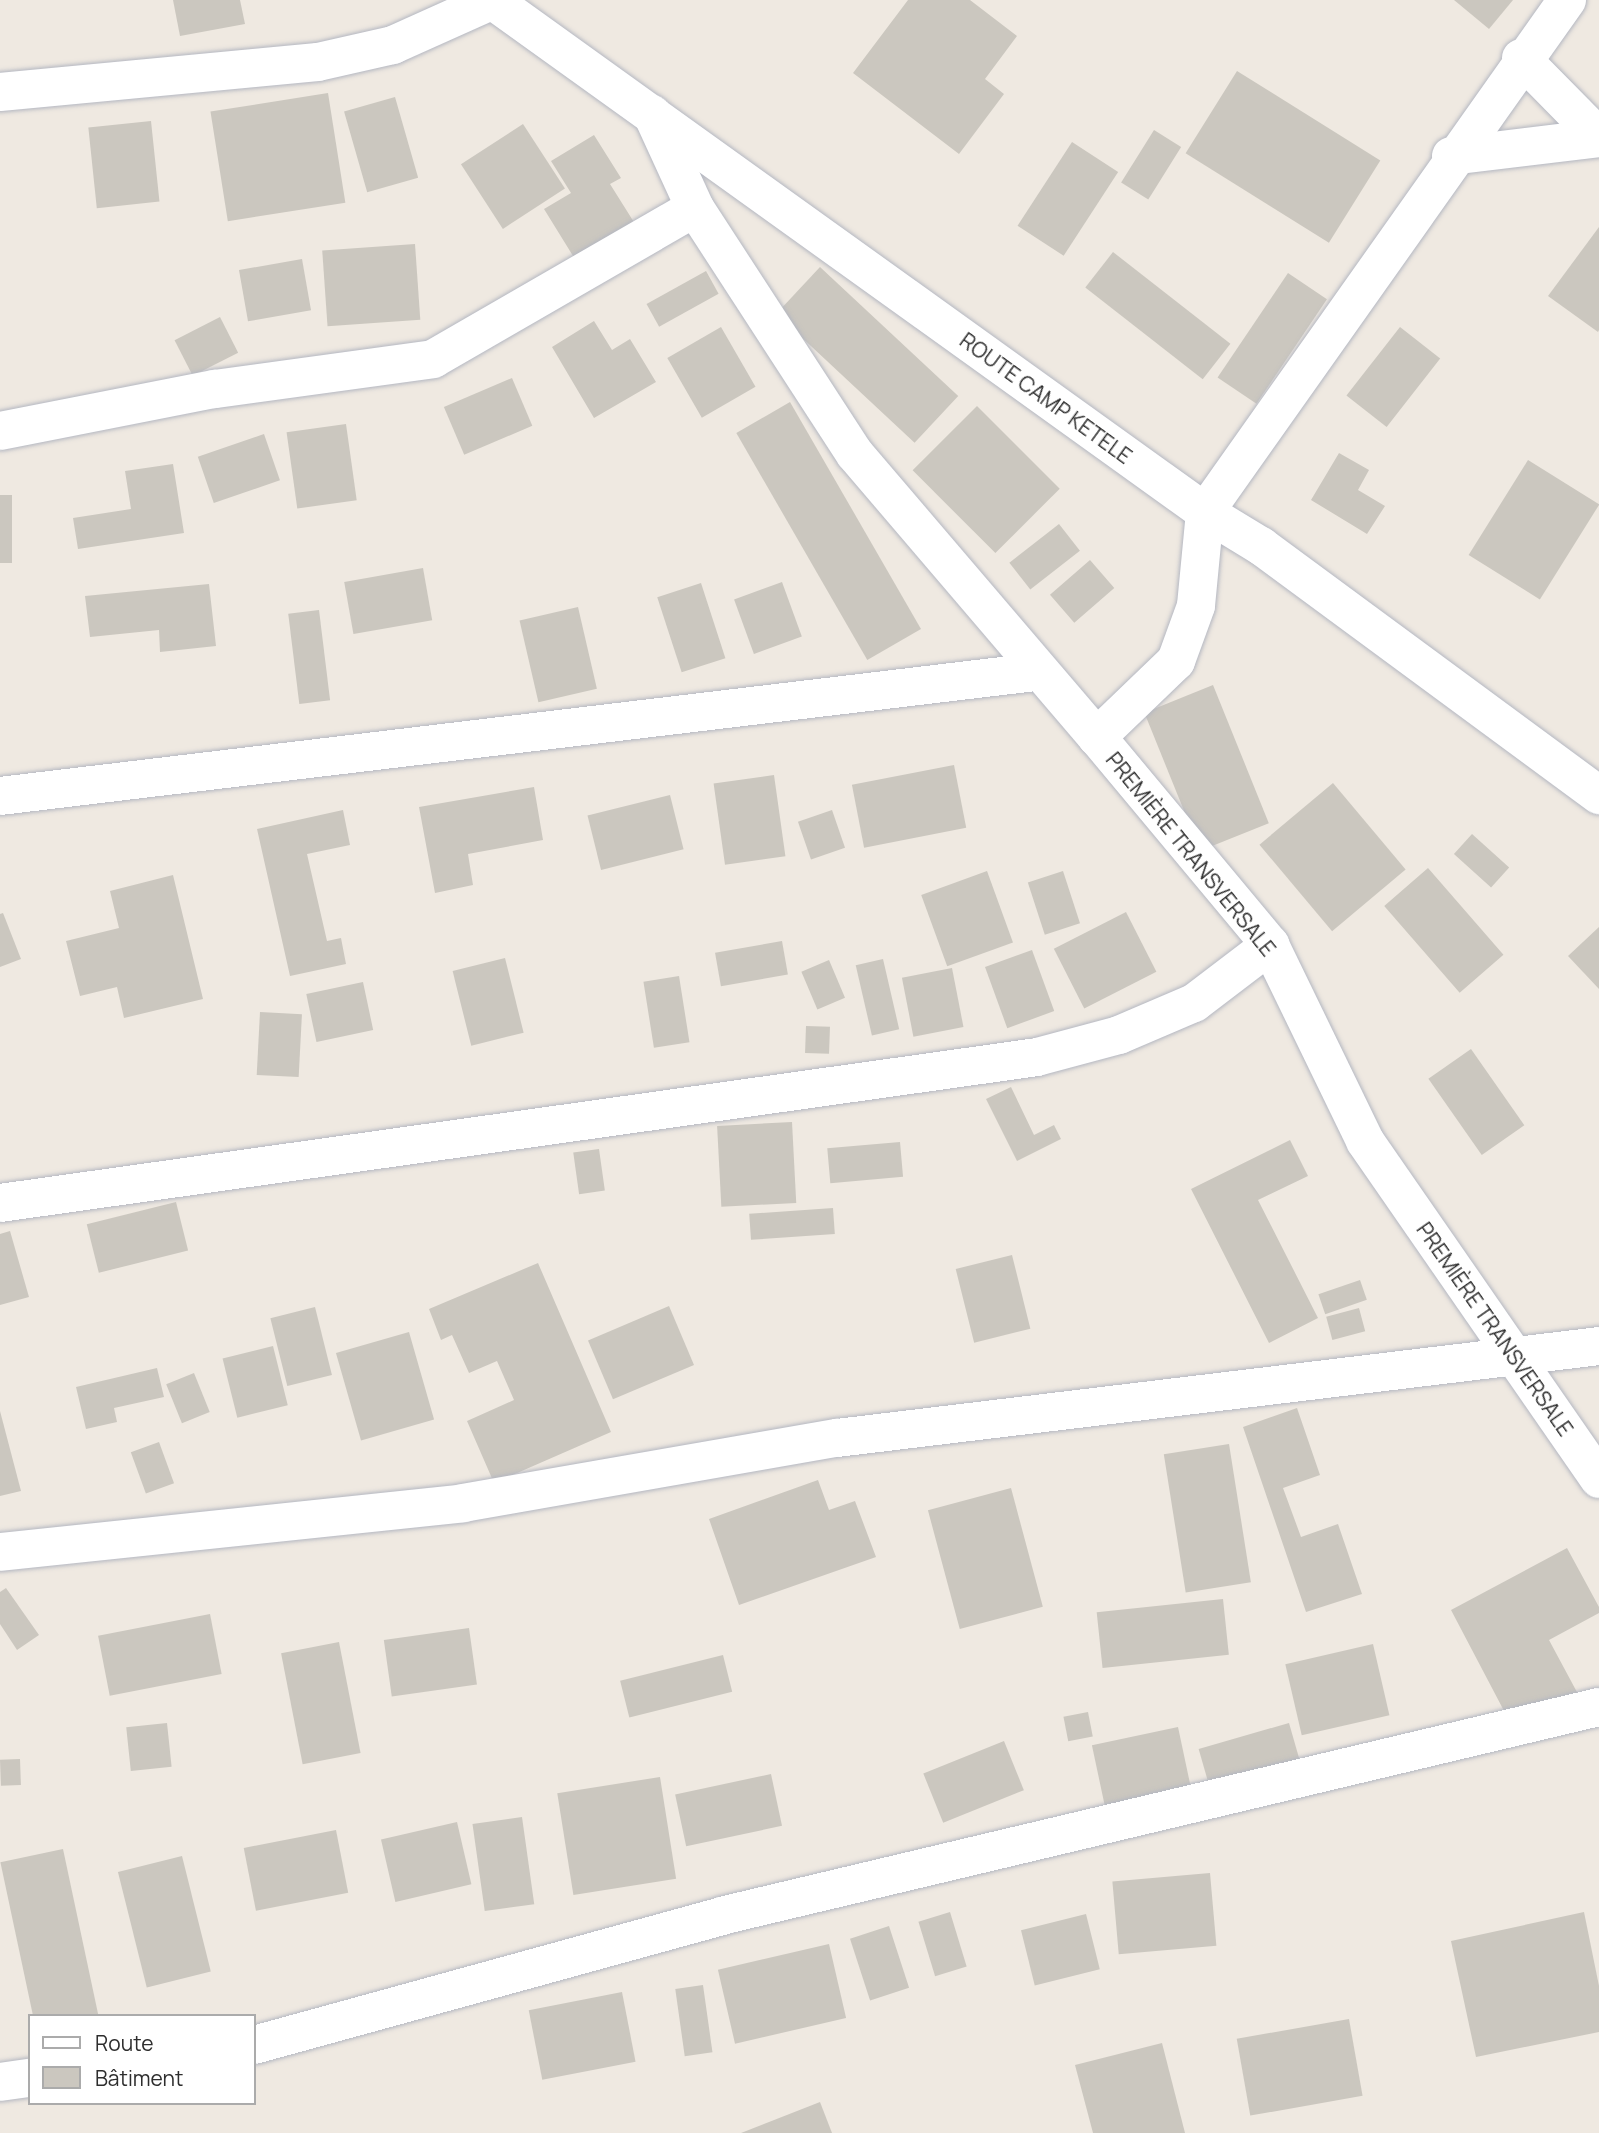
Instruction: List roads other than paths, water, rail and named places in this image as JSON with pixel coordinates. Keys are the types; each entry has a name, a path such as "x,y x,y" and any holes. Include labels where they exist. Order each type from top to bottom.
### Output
{"street":[{"path":"0,92 318,62 393,46 492,0"},
{"name":"ROUTE CAMP KETELE","path":"492,0 1205,512 1261,545 1599,795"},
{"path":"1205,512 1451,156 1521,58 1567,0"},
{"path":"1521,58 1599,138"},
{"path":"652,114 695,208 855,454 1036,672 1097,737"},
{"path":"1451,156 1599,138"},
{"path":"0,431 215,389 433,359 695,208"},
{"name":"PREMIÈRE TRANSVERSALE","path":"1205,512 1196,606 1176,661 1097,737 1270,945 1365,1141 1513,1359 1599,1479"},
{"path":"0,796 1036,672"},
{"path":"0,1203 1037,1057 1119,1035 1194,1003 1270,945"},
{"path":"0,1552 463,1503 836,1438 1513,1359 1599,1346"},
{"path":"256,2044 725,1916 1599,1707"},
{"path":"0,2081 28,2078"}]}
